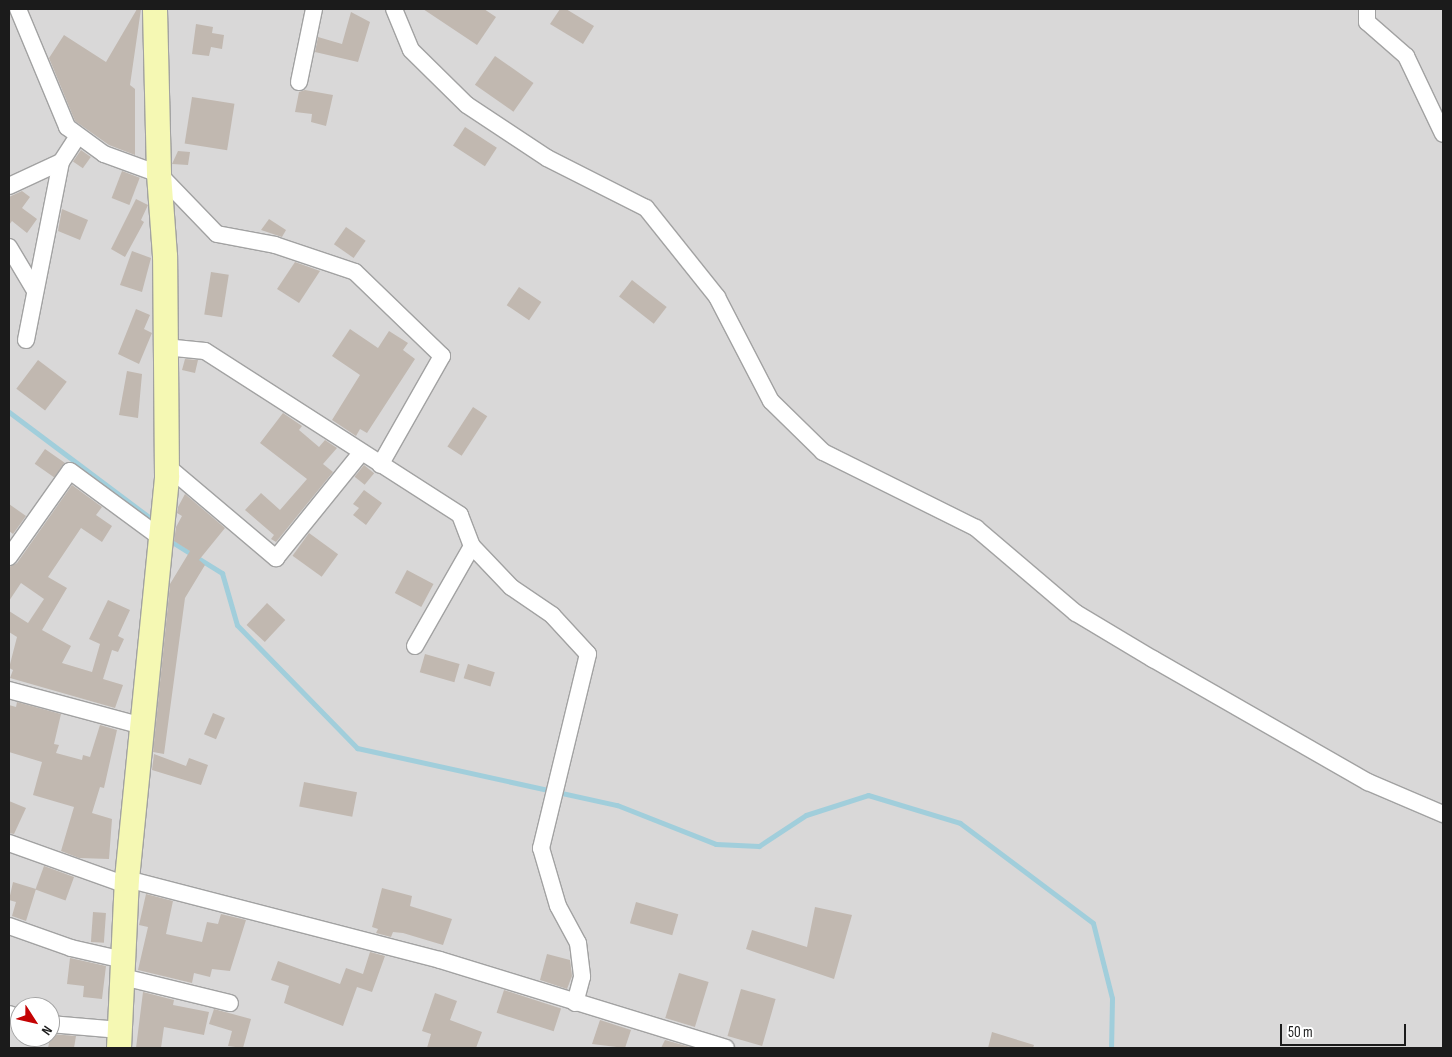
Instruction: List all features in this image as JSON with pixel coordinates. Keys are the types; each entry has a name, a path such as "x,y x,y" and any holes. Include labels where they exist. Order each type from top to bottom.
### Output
{"street":[{"path":"18,9 68,128 104,154 159,174 217,234 275,245 355,272 442,356 380,465"},
{"path":"60,1026 119,1039 126,882 167,466 165,256 159,174 155,9"},
{"path":"299,82 314,9"},
{"path":"394,9 411,50 467,105 547,158 646,208 717,297 771,401 823,452 976,528 1076,613 1153,659 1368,782 1443,814"},
{"path":"1367,9 1367,22 1406,56 1443,134"},
{"path":"26,340 34,289 60,162 78,136"},
{"path":"9,186 60,162"},
{"path":"9,247 34,289"},
{"path":"165,347 205,351 460,515 472,546 511,587 552,615 588,654 541,848 558,906 578,943 582,977 575,1003"},
{"path":"167,466 276,558 361,453"},
{"path":"9,557 70,472 161,538"},
{"path":"415,646 472,546"},
{"path":"9,690 142,726"},
{"path":"9,843 126,882 440,960 726,1048"},
{"path":"9,926 123,968 230,1003"}],"shaded area":[{"path":"9,9 1443,9 1443,1048 9,1048"}],"building":[{"path":"137,9 141,9 130,85 135,89 135,155 109,145 75,121 49,58 64,35 106,62"},
{"path":"423,9 484,9 496,17 477,45"},
{"path":"560,9 566,9 594,26 583,44 550,24"},
{"path":"351,12 370,22 358,62 315,52 318,37 342,44"},
{"path":"196,24 213,27 212,33 224,35 222,49 211,47 209,56 192,54"},
{"path":"495,56 534,83 513,112 475,85"},
{"path":"305,90 333,95 326,126 311,122 312,114 295,112 299,92"},
{"path":"192,97 234,104 227,150 185,143"},
{"path":"465,127 497,148 485,166 453,145"},
{"path":"81,150 91,157 83,168 73,161"},
{"path":"178,151 190,152 188,165 172,164"},
{"path":"122,171 140,178 129,205 112,198"},
{"path":"22,191 30,197 22,208 37,219 27,233 12,221 9,225 9,197"},
{"path":"136,199 148,205 141,220 144,222 125,257 111,249"},
{"path":"62,209 88,220 80,240 58,231"},
{"path":"269,219 286,230 282,237 261,230"},
{"path":"346,227 366,241 354,258 334,244"},
{"path":"132,251 151,258 142,292 120,285"},
{"path":"295,262 320,271 299,303 277,289"},
{"path":"211,272 229,275 222,317 204,314"},
{"path":"632,280 667,307 654,324 619,297"},
{"path":"519,287 541,302 529,320 507,305"},
{"path":"136,309 150,315 144,329 152,333 139,364 118,354"},
{"path":"350,329 378,348 389,331 408,343 403,350 415,359 367,433 360,429 356,436 332,420 360,375 332,356"},
{"path":"185,359 198,360 195,373 182,370"},
{"path":"38,360 67,382 45,410 16,389"},
{"path":"127,371 142,374 138,418 119,415"},
{"path":"473,407 487,416 462,456 447,446"},
{"path":"283,413 302,426 299,430 319,447 325,440 337,448 323,464 333,472 276,542 271,539 274,535 245,510 261,493 280,510 307,479 260,443"},
{"path":"45,449 65,463 54,478 35,464"},
{"path":"364,465 374,473 365,485 355,477"},
{"path":"72,485 102,507 96,515 112,526 102,542 81,528 48,577 67,588 42,630 71,646 62,663 92,672 100,644 89,639 108,600 130,610 118,636 124,639 118,652 112,650 103,679 123,685 115,708 10,678 13,670 9,668 17,637 9,632 9,611 28,623 44,599 21,583 9,601 9,567 17,563"},
{"path":"364,490 382,503 366,525 353,515 359,508 353,504"},
{"path":"185,494 225,528 199,560 205,565 185,598 164,754 153,752 170,584 190,551 174,541 176,527 182,516 177,513 178,507"},
{"path":"9,504 26,516 13,534 9,531"},
{"path":"309,533 338,554 322,577 293,556"},
{"path":"407,570 433,584 421,607 395,593"},
{"path":"267,603 285,620 265,642 247,625"},
{"path":"425,654 460,664 454,682 420,672"},
{"path":"468,664 495,672 490,687 464,678"},
{"path":"17,702 61,714 54,744 59,745 56,753 82,760 83,755 90,757 100,725 117,730 104,788 100,787 92,813 112,819 109,859 79,858 61,851 74,807 33,795 42,762 9,752 9,705 16,707"},
{"path":"213,713 225,718 216,739 204,734"},
{"path":"154,754 186,766 189,758 208,765 201,785 152,770"},
{"path":"304,782 357,792 352,817 299,807"},
{"path":"9,801 26,808 14,834 9,833"},
{"path":"44,866 74,877 66,900 35,889"},
{"path":"13,882 36,889 26,921 12,916 16,902 9,900"},
{"path":"382,888 412,896 410,906 452,919 443,945 403,933 393,932 391,937 376,933 378,929 372,927"},
{"path":"146,894 173,901 166,934 202,942 207,922 218,924 221,914 246,920 230,971 212,969 210,977 194,973 192,983 138,970 148,927 139,925"},
{"path":"636,902 678,914 672,935 630,923"},
{"path":"815,907 852,915 834,979 746,949 752,930 807,947"},
{"path":"93,912 106,913 104,943 91,942"},
{"path":"370,952 385,956 372,992 357,987 343,1026 284,1003 289,986 271,980 278,961 340,984 346,968 363,974"},
{"path":"547,954 570,960 572,976 567,989 540,980"},
{"path":"70,958 106,966 102,999 83,997 84,986 67,984"},
{"path":"679,973 709,982 695,1027 665,1018"},
{"path":"741,989 776,999 762,1046 727,1036"},
{"path":"504,990 561,1009 554,1031 497,1013"},
{"path":"143,992 174,1000 173,1005 209,1012 204,1035 164,1027 161,1048 136,1048"},
{"path":"435,993 457,1001 450,1020 482,1032 476,1048 427,1048 431,1034 422,1031"},
{"path":"214,1009 251,1019 243,1048 228,1046 232,1031 209,1024"},
{"path":"600,1020 631,1030 625,1048 592,1044"},
{"path":"992,1032 1034,1045 1033,1048 988,1048"},
{"path":"60,1035 76,1036 74,1048 48,1048 60,1047"},
{"path":"665,1040 690,1047 690,1048 661,1048"}],"waterway":[{"path":"9,412 149,517"},
{"path":"172,542 222,573 237,625 357,748 617,805 716,844 759,846 806,815 868,795 960,823 1093,923 1112,998 1111,1048"}]}
